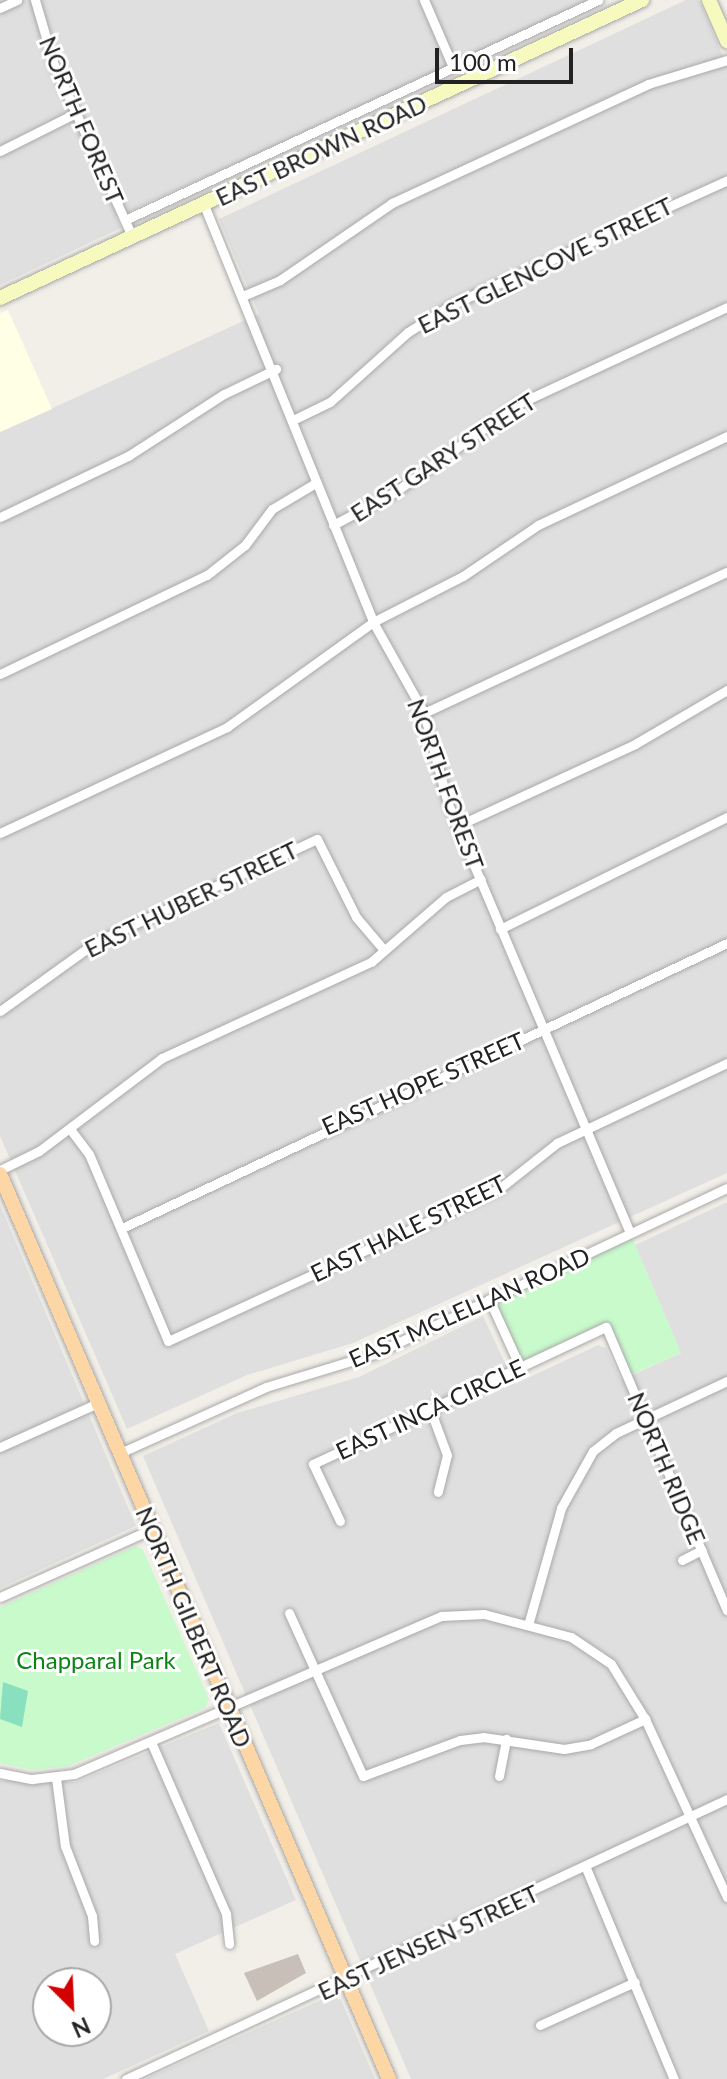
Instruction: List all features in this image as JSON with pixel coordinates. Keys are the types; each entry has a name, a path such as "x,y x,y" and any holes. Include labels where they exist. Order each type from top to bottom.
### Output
{"main road":[{"name":"EAST BROWN ROAD","path":"0,298 642,0"},
{"path":"709,0 727,41"},
{"name":"NORTH GILBERT ROAD","path":"0,1172 389,2079"}],"street":[{"path":"0,8 17,0"},
{"name":"NORTH FOREST","path":"35,0 54,65 133,238"},
{"path":"424,0 453,67"},
{"name":"EAST BROWN ROAD","path":"125,220 598,0"},
{"path":"245,295 280,280 392,203 648,84 727,60"},
{"path":"0,151 78,112"},
{"name":"EAST GLENCOVE STREET","path":"295,419 330,402 408,332 453,304 727,180"},
{"name":"NORTH FOREST","path":"204,205 276,369 314,484 373,622 424,713 457,826 583,1129 630,1233"},
{"name":"EAST GARY STREET","path":"333,525 395,492 518,404 727,307"},
{"path":"0,517 128,456 224,394 276,369"},
{"path":"0,833 227,727 373,622 463,576 538,525 727,436"},
{"path":"0,674 207,575 245,545 272,509 314,484"},
{"path":"424,713 727,572"},
{"path":"457,826 635,744 727,690"},
{"path":"500,929 727,817"},
{"name":"EAST HUBER STREET","path":"0,1011 96,942 317,839 356,917 384,950"},
{"path":"0,1172 70,1129 162,1058 358,969 446,897 481,879"},
{"name":"EAST HOPE STREET","path":"122,1228 727,943"},
{"name":"EAST HALE STREET","path":"122,1228 168,1341 499,1189 583,1129 727,1063"},
{"path":"70,1129 89,1154 122,1228"},
{"name":"EAST MCLELLAN ROAD","path":"120,1453 266,1387 374,1354 727,1188"},
{"path":"489,1299 520,1367"},
{"name":"EAST INCA CIRCLE","path":"340,1521 313,1464 606,1327"},
{"name":"NORTH RIDGE","path":"606,1327 727,1610"},
{"path":"528,1625 574,1477 593,1451 646,1418 727,1381"},
{"path":"0,1447 98,1403"},
{"path":"430,1409 447,1455 438,1492"},
{"path":"0,1597 152,1529"},
{"path":"682,1560 702,1550"},
{"path":"289,1613 363,1776 460,1740 506,1739 564,1749 591,1744 645,1719"},
{"path":"0,1773 56,1778 151,1742 441,1616 484,1614 528,1625 594,1649 628,1687 691,1815 727,1897"},
{"path":"499,1776 506,1739"},
{"path":"151,1742 226,1914 229,1944"},
{"path":"56,1778 65,1846 92,1916 94,1941"},
{"name":"EAST JENSEN STREET","path":"126,2079 346,1980 727,1799"},
{"path":"586,1868 674,2079"},
{"path":"540,2025 635,1982"}],"shaded area":[{"path":"0,0 600,0 116,217 121,228 0,285"},
{"path":"686,0 699,0 727,66 727,1173 353,1343 247,1375 127,1429 0,1136 0,432 259,314 219,219"},
{"path":"8,310 52,409 0,432 0,313"},
{"path":"727,1202 727,2079 411,2079 143,1456 237,1413 359,1377 483,1316 515,1384 598,1345 606,1348 621,1380 681,1353 635,1245"},
{"path":"0,1205 136,1526 0,1588"},
{"path":"219,1723 296,1900 175,1954 209,2031 103,2079 0,2079 0,1781 76,1782"},
{"path":"330,1996 341,2000 375,2079 145,2079"}],"green space":[{"path":"630,1233 681,1353 628,1376 606,1327 520,1367 489,1299"},
{"name":"Chapparal Park","path":"136,1546 143,1550 209,1699 205,1708 68,1766 33,1770 0,1763 0,1607"},
{"path":"3,1682 28,1691 22,1727 0,1719"}],"building":[{"path":"298,1954 306,1973 257,2001 244,1973"}]}
